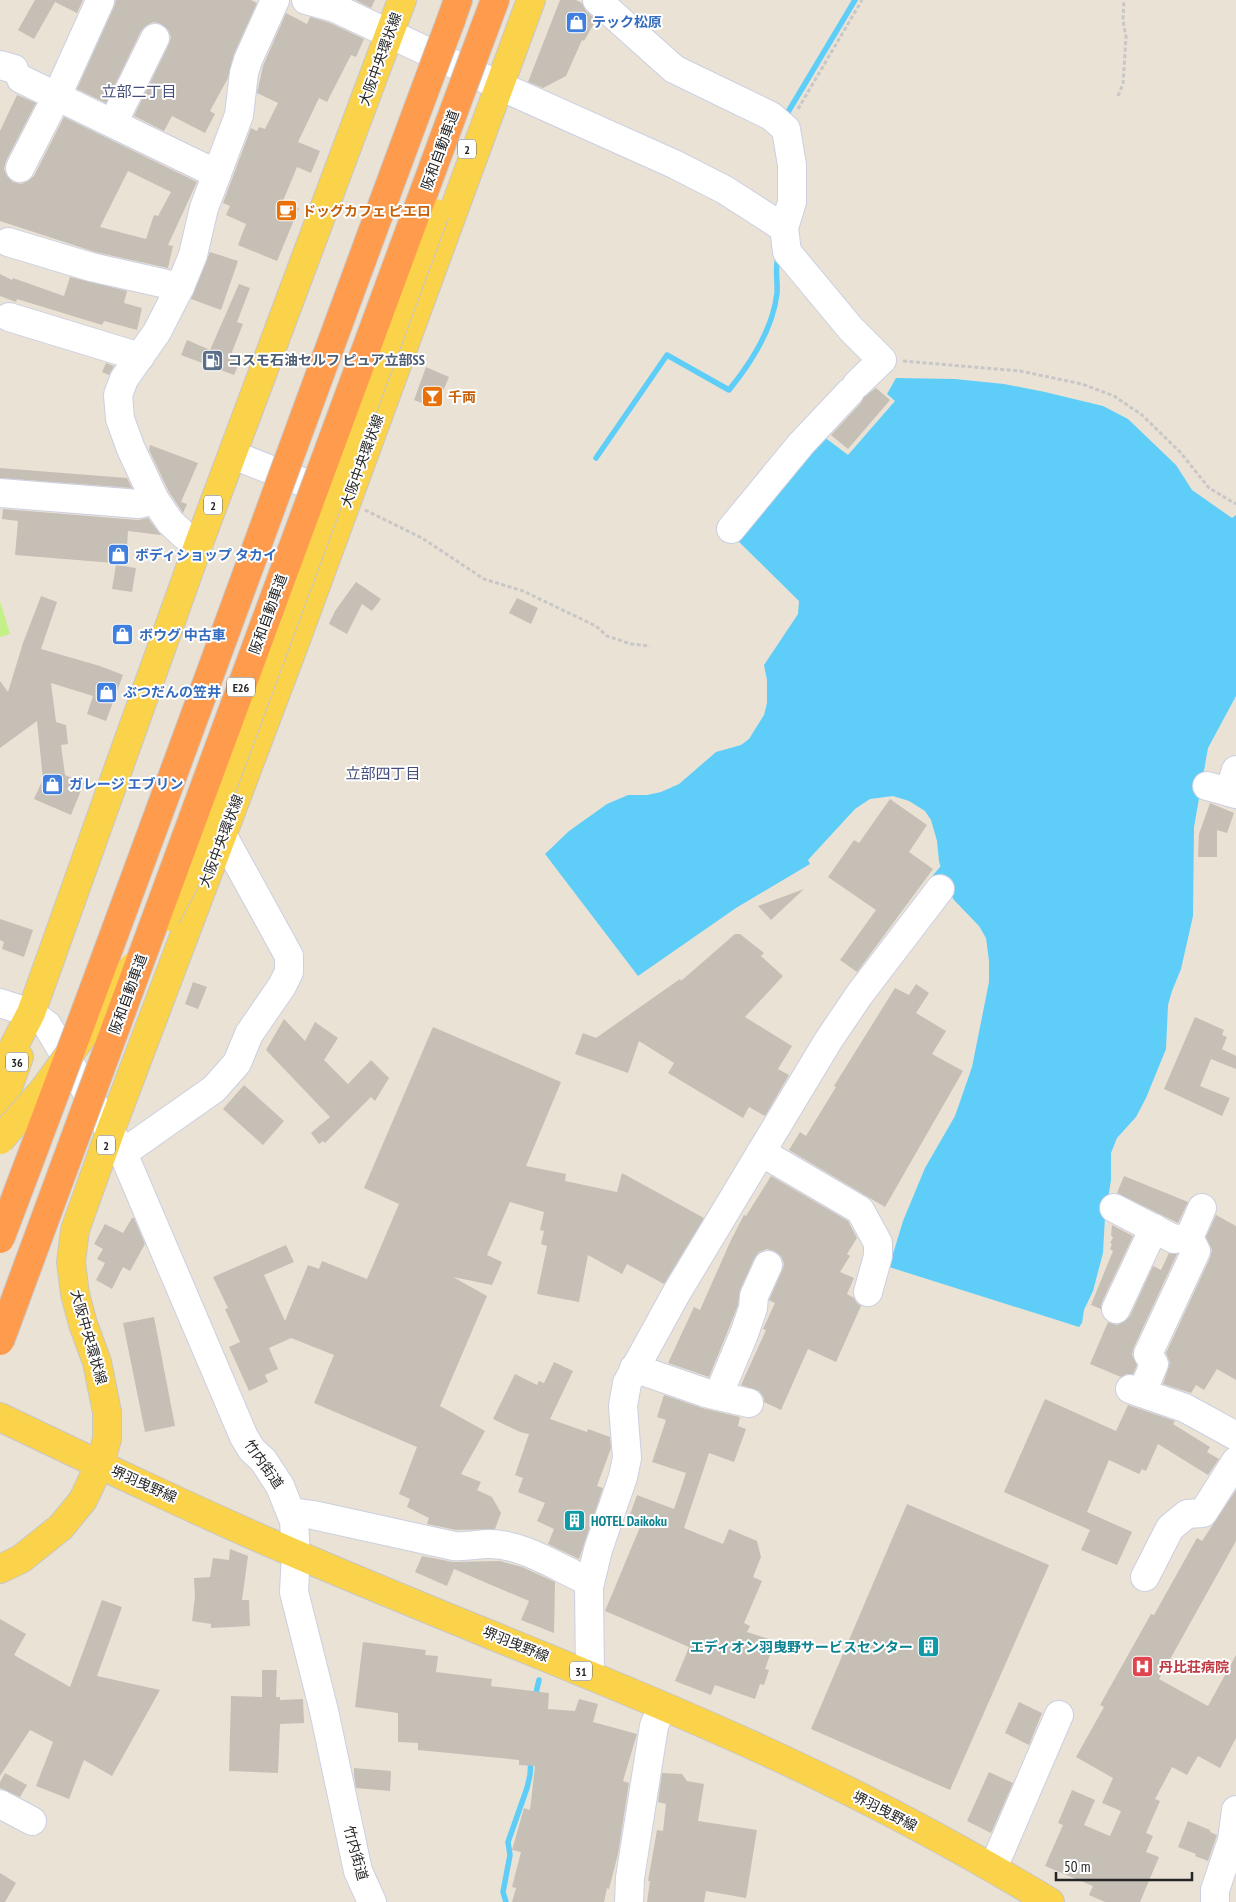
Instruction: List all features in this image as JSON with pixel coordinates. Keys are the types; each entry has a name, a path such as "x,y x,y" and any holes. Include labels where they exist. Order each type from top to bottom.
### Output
{"highway":[{"name":"E26","path":"0,1238 96,986 330,342 458,0"},
{"name":"阪和自動車道","path":"0,1341 495,0"}],"main road":[{"name":"大阪中央環状線","path":"0,1073 31,1013 199,543 402,0"},
{"name":"大阪中央環状線","path":"7,1568 48,1539 71,1516 82,1500 100,1464 108,1427 105,1396 97,1362 78,1308 72,1262 76,1230 116,1142 223,836 355,504 499,86 531,0"},
{"name":"大阪中央環状線","path":"0,1140 44,1089 121,985 164,920 184,883 203,839 435,213 499,86"},
{"name":"36","path":"0,1110 21,1051 31,1013"},
{"name":"堺羽曳野線","path":"0,1417 296,1554 590,1674 780,1758 903,1819 993,1868 1050,1902"}],"street":[{"path":"199,543 185,536 170,522 155,500 131,449 120,419 118,395 124,379 157,332 180,287 193,255 204,208 239,115 244,73 248,60 275,0"},
{"path":"306,0 335,8 499,86 674,164 725,190 785,236 851,329 882,360 801,444 731,529"},
{"path":"597,0 674,69 771,116 786,129 792,165 792,202 785,236"},
{"path":"20,168 57,96 100,1"},
{"path":"113,123 155,38"},
{"path":"12,71 57,96 217,174"},
{"path":"8,242 91,267 180,287"},
{"path":"9,317 140,357"},
{"path":"233,455 355,504"},
{"path":"0,493 72,487 139,504 155,500"},
{"path":"116,1142 214,1089 237,1063 249,1034 282,986 289,972 289,956 223,836"},
{"path":"590,1674 590,1582 598,1550 626,1465 624,1400 627,1383 677,1292 844,1017 940,889"},
{"path":"0,1003 31,1013"},
{"name":"竹内街道","path":"31,1013 47,1025 55,1037 116,1142 244,1437 252,1450 264,1460 286,1497 294,1521 296,1554 294,1592 324,1710 358,1871 372,1902"},
{"path":"761,1152 860,1210 878,1243 878,1256 868,1292"},
{"path":"1114,1208 1174,1239 1189,1238"},
{"path":"1189,1238 1202,1208"},
{"path":"1117,1292 1154,1228"},
{"path":"1189,1238 1196,1251 1173,1324 1148,1354 1154,1364 1136,1391 1185,1408 1236,1436"},
{"path":"718,1396 744,1334 753,1308 754,1296 768,1265"},
{"path":"634,1368 718,1396 749,1403"},
{"path":"1145,1577 1170,1528 1187,1514 1203,1513 1236,1461"},
{"path":"291,1512 313,1515 454,1546 468,1547 488,1544 509,1547 532,1555 590,1582"},
{"path":"630,1902 630,1878 654,1726 662,1706"},
{"path":"993,1868 1059,1715"},
{"path":"0,1804 32,1821"},
{"path":"1215,1902 1216,1890 1236,1822"}],"path":[{"path":"798,109 862,0"},
{"path":"1118,96 1123,84 1126,37 1123,20 1124,0"},
{"path":"882,360 1020,371 1082,384 1114,396 1148,421 1180,452 1209,488 1236,504"},
{"path":"355,504 422,538 484,578 523,591 596,626 607,636 631,644 650,646"}],"green space":[{"path":"0,601 10,634 0,637"}],"water":[{"path":"896,378 955,379 1004,384 1103,406 1128,419 1176,465 1192,490 1232,518 1236,515 1236,696 1208,748 1194,827 1193,916 1181,969 1168,1005 1166,1049 1136,1117 1117,1138 1111,1153 1111,1180 1105,1217 1103,1253 1093,1291 1084,1310 1082,1323 1079,1327 889,1267 903,1221 925,1168 955,1116 972,1067 989,982 986,938 979,926 954,900 945,885 939,861 937,841 931,820 925,811 909,801 893,796 870,799 855,809 808,860 810,864 736,908 638,976 545,854 569,831 607,804 628,795 647,795 661,792 679,784 716,752 741,745 749,739 764,715 767,703 767,680 764,665 798,614 799,601 737,540 823,436 848,455 895,401 887,394"}],"building":[{"path":"35,0 83,0 77,13 55,2 34,39 18,30"},
{"path":"116,0 251,0 257,3 234,54 228,78 210,111 215,114 205,133 172,116 164,131 134,116 169,44 171,37 168,30 161,24 154,22 147,25 141,31 106,103 77,89"},
{"path":"355,0 375,0 371,8"},
{"path":"560,0 576,0 582,3 586,11 596,20 584,41 582,40 566,76 543,88 528,82"},
{"path":"286,13 307,24 310,17 330,23 364,39 356,57 351,55 327,102 319,98 298,142 320,151 311,173 297,167 283,201 299,208 277,261 238,245 246,224 226,215 230,206 223,203 251,128 257,131 259,127 265,129 278,103 257,93 263,66"},
{"path":"17,95 36,103 6,161 4,169 7,176 13,182 21,184 34,176 64,117 197,182 168,245 173,246 168,268 95,252 0,221 0,131","holes":["128,171 171,192 158,216 154,215 146,239 100,227"]},
{"path":"210,252 238,261 221,310 191,299"},
{"path":"0,274 12,280 13,278 64,296 70,277 127,291 124,303 142,308 137,330 104,321 102,325 17,299 16,302 0,296"},
{"path":"239,284 250,288 237,322 243,324 230,357 240,361 234,375 181,355 187,340 210,350"},
{"path":"106,363 114,366 109,375 102,372"},
{"path":"426,367 449,377 437,405 432,402 430,406 414,400"},
{"path":"876,388 890,400 848,449 831,435 861,403 864,397"},
{"path":"150,445 198,463 181,502 187,504 183,513 169,492 149,450"},
{"path":"0,468 127,478 132,488 0,478"},
{"path":"3,509 138,520 148,518 161,535 128,531 126,564 15,555 18,521 2,519"},
{"path":"116,565 136,568 132,592 112,589"},
{"path":"356,582 381,599 372,611 362,604 347,634 329,624 335,611"},
{"path":"41,596 57,602 41,649 100,666 123,675 106,721 87,714 93,696 51,683 56,722 66,725 68,744 61,745 65,775 84,783 71,815 34,799 43,779 37,721 0,748 0,681 8,692 23,643"},
{"path":"517,598 538,608 531,624 509,613"},
{"path":"890,799 927,825 909,852 933,869 857,972 840,960 876,910 828,877 854,840 859,843"},
{"path":"1210,803 1234,813 1227,833 1217,830 1217,857 1198,857 1199,834"},
{"path":"804,889 771,920 758,906"},
{"path":"0,919 33,930 24,957 2,949 4,942 0,940"},
{"path":"735,934 740,934 764,953 761,956 783,976 745,1017 792,1046 778,1069 789,1075 765,1116 749,1107 743,1118 668,1073 674,1063 639,1041 628,1073 575,1054 583,1033 596,1038 680,979 681,981"},
{"path":"193,982 207,987 198,1009 185,1004"},
{"path":"916,984 929,993 916,1013 946,1031 932,1054 963,1071 885,1207 789,1150 800,1132 806,1136 836,1087 834,1086 895,988 909,995"},
{"path":"1195,1017 1224,1030 1222,1035 1227,1037 1222,1049 1236,1056 1236,1069 1211,1059 1200,1086 1230,1098 1222,1116 1164,1089"},
{"path":"284,1019 305,1041 315,1022 338,1038 324,1060 348,1084 371,1060 389,1078 375,1101 371,1097 325,1143 323,1141 319,1144 311,1133 330,1117 266,1050"},
{"path":"433,1027 561,1082 526,1166 566,1174 565,1181 617,1192 622,1173 704,1218 664,1284 627,1264 622,1274 588,1255 579,1302 537,1294 547,1246 541,1244 544,1231 540,1230 544,1212 510,1202 487,1255 502,1262 492,1285 453,1277 487,1296 440,1406 485,1431 461,1474 481,1482 477,1490 492,1497 501,1513 495,1529 456,1530 427,1524 429,1518 407,1507 410,1499 399,1494 417,1447 314,1403 334,1355 291,1338 269,1348 278,1369 265,1375 268,1382 249,1391 229,1347 240,1342 225,1309 228,1308 213,1277 286,1245 294,1262 264,1275 285,1321 308,1265 319,1269 322,1261 367,1279 399,1204 364,1188"},
{"path":"244,1085 284,1121 263,1145 223,1109"},
{"path":"771,1176 848,1221 857,1238 847,1254 850,1256 840,1272 854,1278 847,1294 854,1298 861,1306 836,1362 808,1349 781,1410 764,1402 764,1398 759,1391 741,1385 766,1330 763,1329 775,1303 769,1300 784,1264 781,1256 774,1251 767,1249 759,1252 754,1259 740,1290 738,1305 709,1377 668,1363 694,1307 700,1310 744,1215 746,1216"},
{"path":"1124,1176 1188,1202 1178,1223 1117,1193"},
{"path":"1216,1215 1236,1226 1236,1380 1217,1369 1204,1390 1196,1385 1191,1393 1163,1384 1170,1363 1166,1353 1210,1258 1212,1250 1206,1237"},
{"path":"132,1218 134,1218 145,1244 130,1271 123,1267 112,1289 96,1280 105,1263 97,1259 103,1249 94,1244 105,1224 123,1233"},
{"path":"1112,1225 1133,1236 1102,1302 1101,1309 1091,1305 1113,1251 1110,1249 1112,1244 1110,1243 1113,1238 1111,1235"},
{"path":"1169,1253 1177,1254 1134,1347 1132,1355 1137,1365 1133,1374 1121,1377 1090,1364 1108,1322 1117,1325 1130,1316 1153,1266 1161,1270"},
{"path":"154,1317 175,1426 145,1432 123,1323"},
{"path":"554,1362 573,1371 550,1419 587,1432 588,1429 610,1437 611,1448 597,1486 603,1488 579,1559 548,1544 554,1529 537,1521 545,1503 518,1492 523,1478 515,1475 529,1434 520,1432 493,1419 515,1374 537,1385 539,1381 544,1383"},
{"path":"664,1395 702,1408 740,1417 738,1426 746,1429 734,1462 709,1453 684,1528 723,1544 729,1529 757,1541 761,1557 753,1577 762,1581 744,1623 750,1626 747,1632 775,1641 765,1669 769,1670 764,1685 760,1684 755,1699 715,1685 711,1695 675,1681 689,1647 605,1611 640,1527 627,1523 637,1495 674,1509 686,1473 652,1462 666,1420 657,1417"},
{"path":"1045,1399 1116,1431 1128,1405 1175,1421 1173,1424 1210,1447 1207,1452 1219,1459 1208,1475 1158,1444 1146,1471 1142,1469 1139,1474 1109,1460 1087,1512 1132,1532 1117,1565 1081,1550 1090,1530 1004,1492"},
{"path":"1236,1490 1236,1541 1159,1679 1208,1706 1236,1655 1236,1738 1220,1768 1198,1756 1187,1775 1172,1767 1155,1799 1160,1801 1146,1833 1153,1836 1146,1852 1159,1857 1140,1902 1105,1902 1089,1895 1093,1886 1045,1866 1063,1825 1058,1823 1072,1790 1095,1800 1084,1825 1110,1836 1121,1811 1102,1803 1113,1778 1076,1757 1104,1707 1100,1705 1151,1614 1154,1615 1197,1538 1202,1541"},
{"name":"エディオン羽曳野サービスセンター","path":"907,1504 1049,1565 950,1790 811,1729"},
{"path":"230,1549 248,1556 242,1600 249,1600 250,1626 211,1628 211,1624 192,1621 195,1597 194,1578 210,1577 213,1558 229,1560"},
{"path":"422,1556 453,1562 500,1561 522,1567 555,1582 554,1633 521,1620 529,1601 454,1569 447,1586 415,1572"},
{"path":"102,1600 122,1607 97,1676 160,1690 112,1776 84,1760 69,1799 36,1786 53,1742 30,1730 0,1776 0,1619 26,1634 14,1655 70,1687"},
{"path":"363,1642 426,1650 425,1655 438,1656 436,1672 492,1679 491,1686 549,1693 548,1709 575,1711 579,1699 598,1704 593,1722 637,1734 623,1781 629,1783 618,1854 604,1902 512,1902 516,1888 512,1887 521,1852 512,1850 524,1808 530,1810 535,1766 519,1765 519,1760 418,1750 418,1743 398,1742 398,1713 355,1707"},
{"path":"262,1670 277,1670 276,1697 280,1697 280,1700 303,1699 304,1723 280,1724 278,1773 229,1771 231,1696 262,1697"},
{"path":"1019,1702 1042,1713 1029,1745 1005,1733"},
{"path":"354,1768 391,1771 390,1791 356,1788"},
{"path":"989,1772 1013,1783 991,1833 967,1821"},
{"path":"5,1773 27,1785 20,1797 0,1788 0,1782"},
{"path":"662,1773 682,1774 687,1781 704,1784 698,1821 757,1830 746,1898 706,1891 704,1902 647,1902 650,1881 648,1881 657,1830 663,1831 666,1804 658,1802"},
{"path":"1188,1821 1217,1835 1208,1861 1178,1847"},
{"path":"0,1873 16,1883 5,1902 0,1902"}],"waterway":[{"path":"789,118 788,112 855,0"},
{"path":"596,458 667,355 729,390 753,357 771,320 777,293 776,268 779,254"},
{"path":"932,881 941,870"},
{"path":"535,1697 539,1680"},
{"path":"506,1902 503,1892 510,1855 508,1842 527,1788 531,1759"}],"place":[{"name":"テック松原","path":"576,22"},
{"name":"ドッグカフェ ピエロ","path":"286,211"},
{"name":"コスモ石油セルフ ピュア立部SS","path":"212,360"},
{"name":"千両","path":"432,397"},
{"name":"ボディショップ タカイ","path":"119,555"},
{"name":"ボウグ 中古車","path":"123,635"},
{"name":"ぶつだんの笠井","path":"107,692"},
{"name":"ガレージ エブリン","path":"53,784"},
{"name":"HOTEL Daikoku","path":"575,1521"},
{"name":"エディオン羽曳野サービスセンター","path":"929,1647"},
{"name":"丹比荘病院","path":"1143,1667"}],"district":[{"name":"立部二丁目","path":"139,91"},
{"name":"立部四丁目","path":"383,773"}]}
